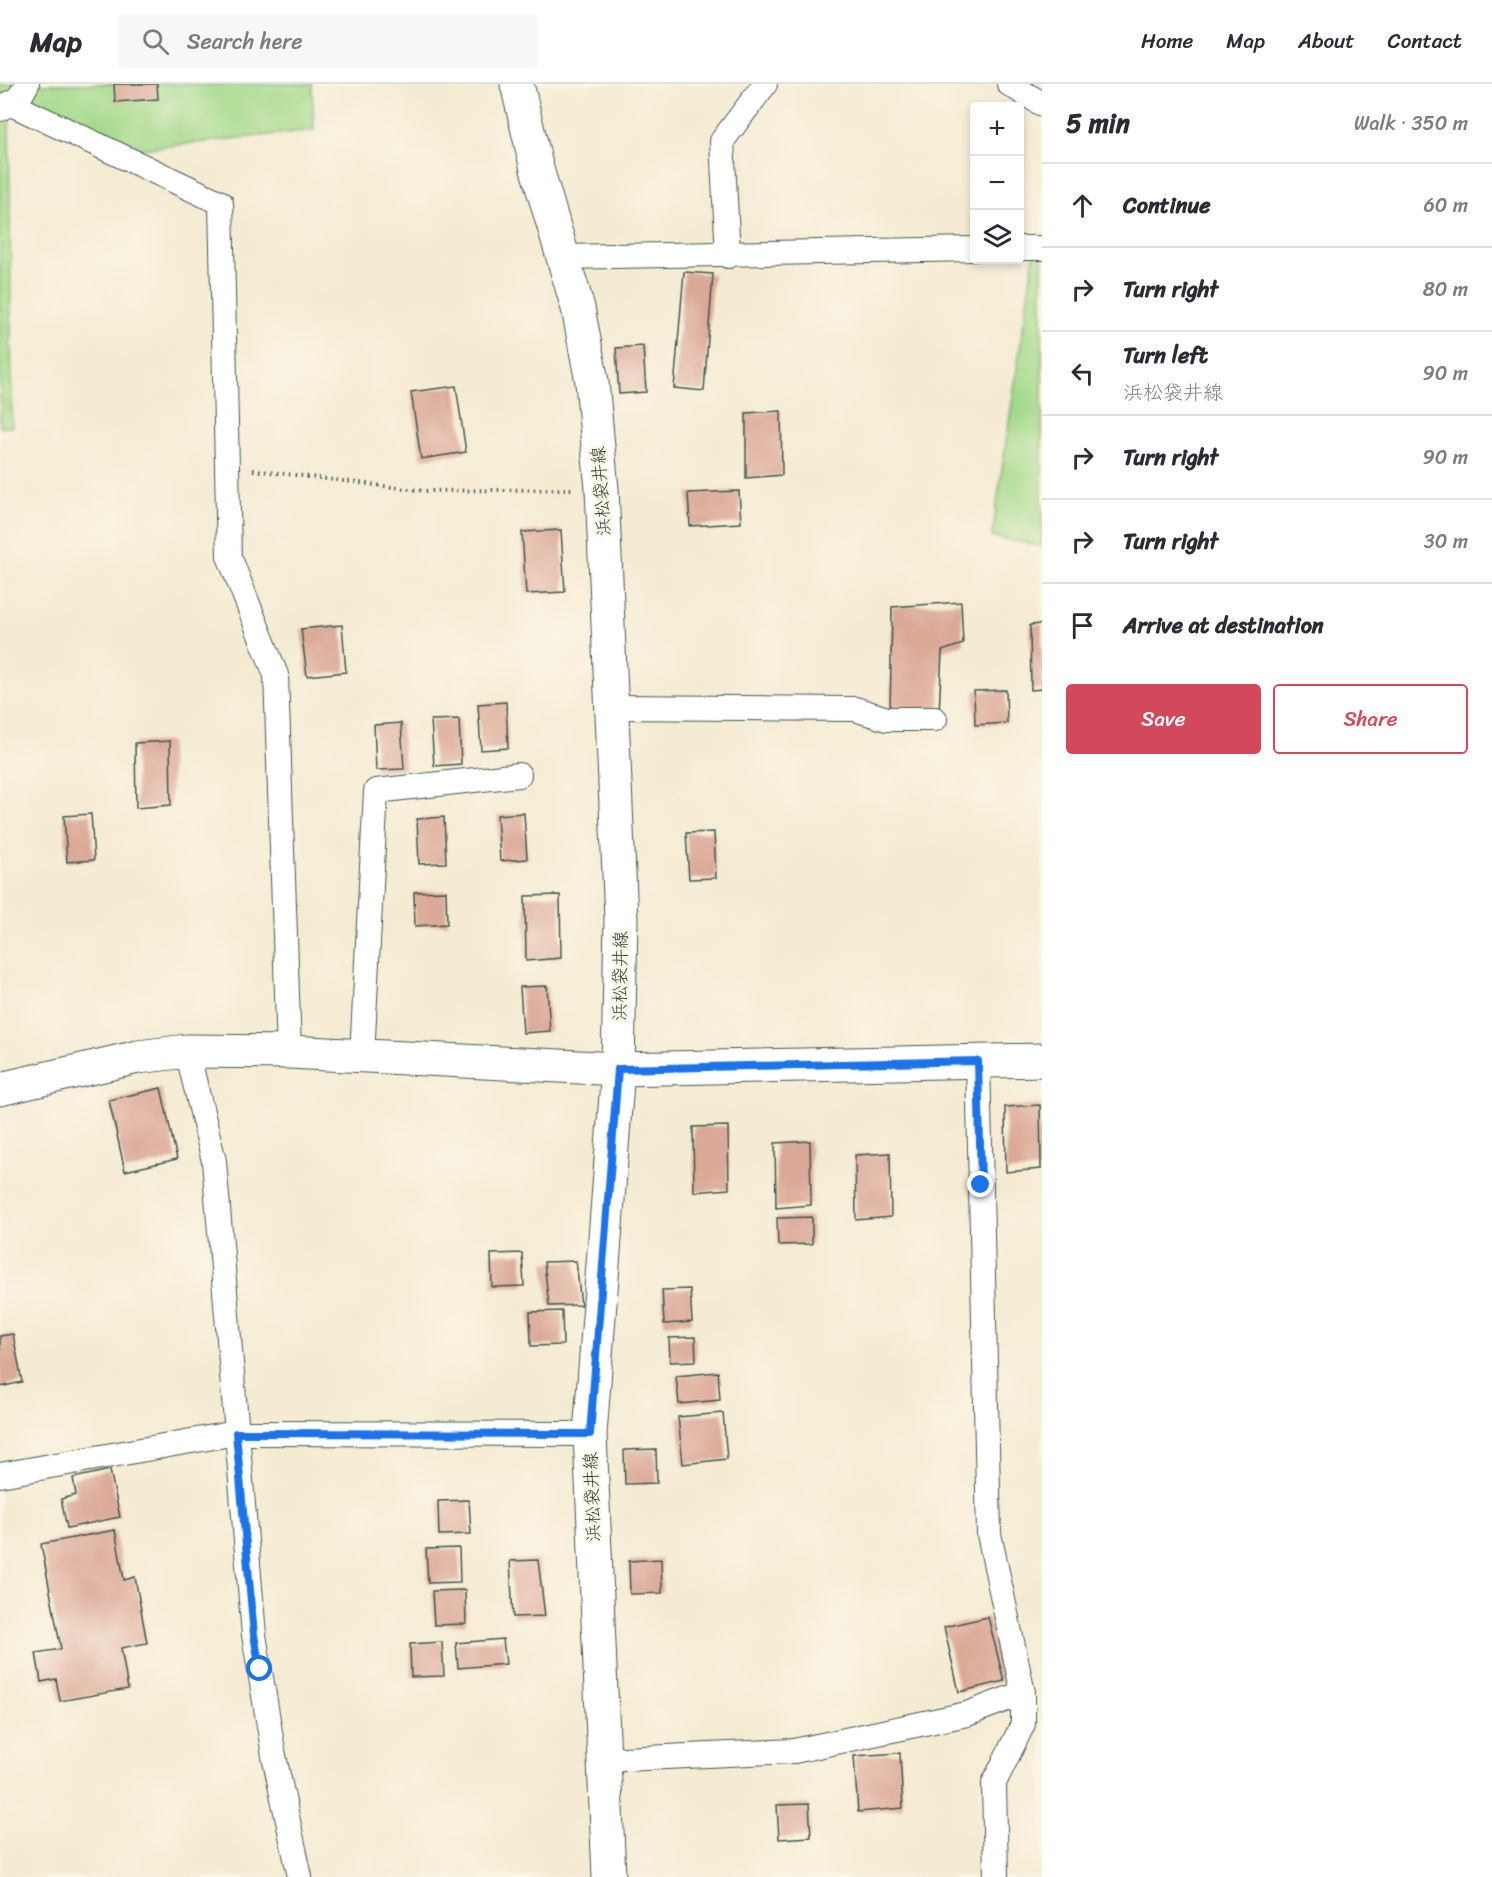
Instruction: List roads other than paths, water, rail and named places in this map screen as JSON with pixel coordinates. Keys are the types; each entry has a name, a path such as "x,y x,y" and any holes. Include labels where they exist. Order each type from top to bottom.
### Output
{"main road":[{"name":"浜松袋井線","path":"517,84 537,169 578,308 592,382 602,489 621,919 618,1069 590,1434 609,1877"},
{"path":"0,1089 138,1057 187,1051 289,1052 618,1069 1042,1060"}],"street":[{"path":"5,106 19,98 27,84"},
{"path":"728,256 722,141 765,84"},
{"path":"1009,84 1042,104"},
{"path":"5,106 221,203 229,556 276,675 289,1052"},
{"path":"1024,248 1042,248"},
{"path":"562,257 728,256 970,249"},
{"path":"612,707 855,709 887,719 935,719"},
{"path":"362,1056 376,791 519,775"},
{"path":"187,1051 214,1161 254,1635 274,1756 300,1877"},
{"path":"978,1061 989,1534 1023,1693 1023,1724 994,1783 996,1877"},
{"path":"0,1475 236,1433 590,1434"},
{"path":"604,1760 794,1751 967,1714 1023,1693"}]}
